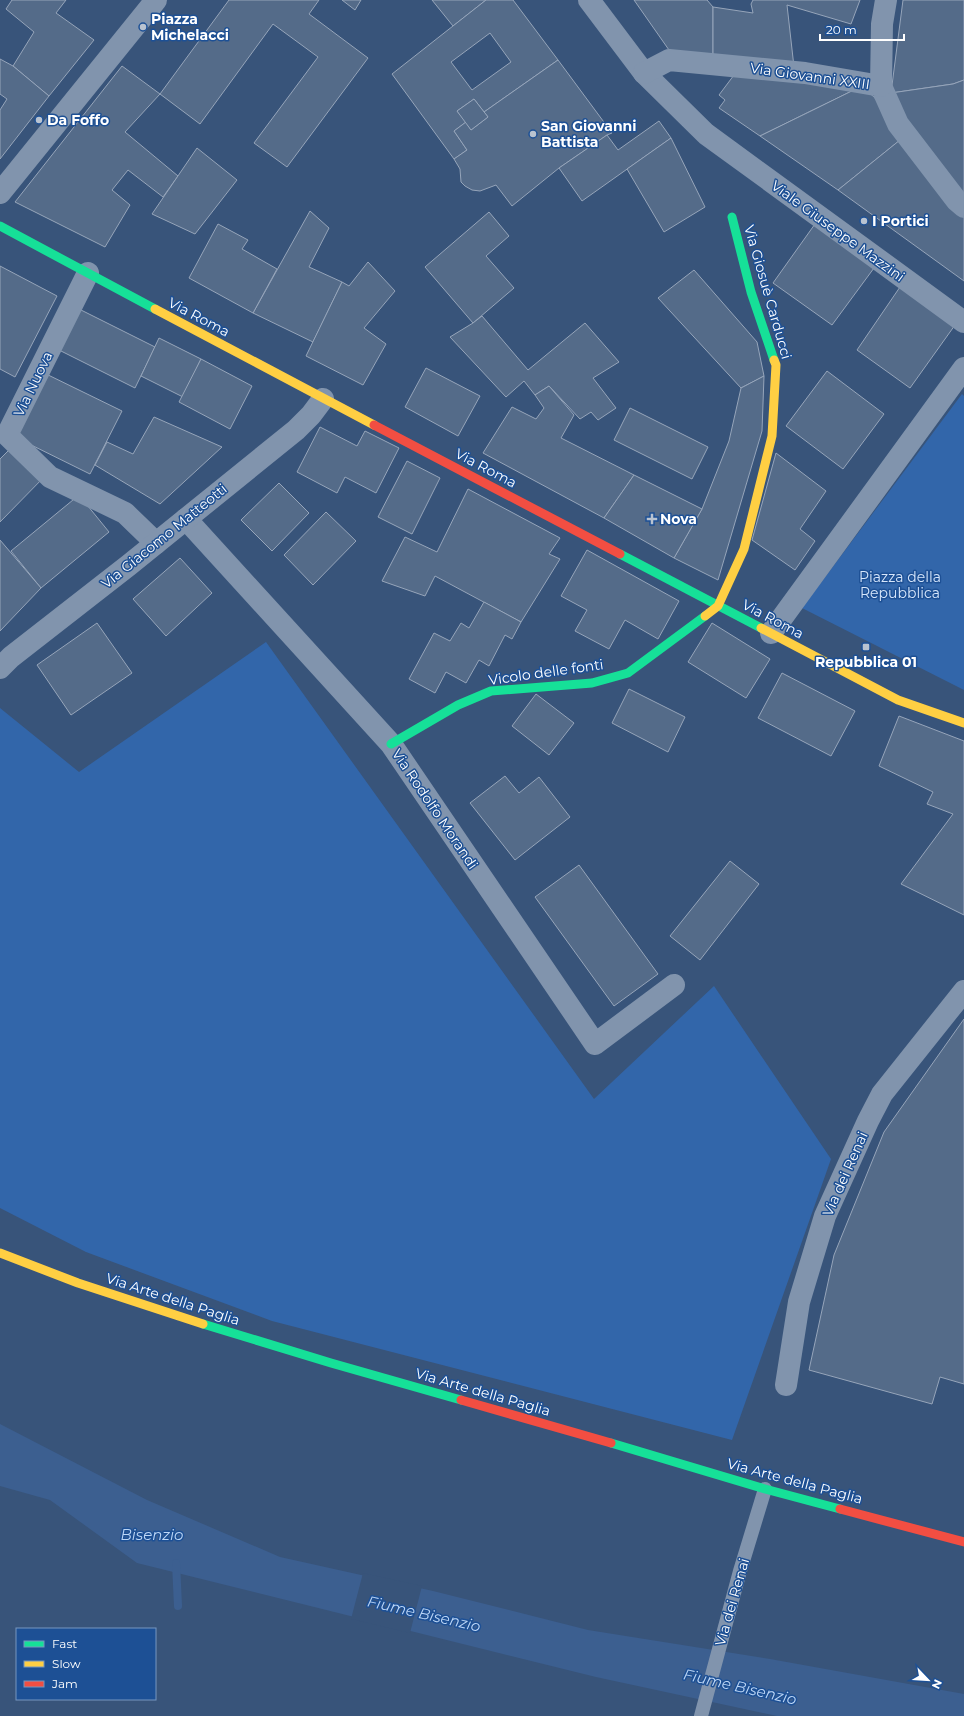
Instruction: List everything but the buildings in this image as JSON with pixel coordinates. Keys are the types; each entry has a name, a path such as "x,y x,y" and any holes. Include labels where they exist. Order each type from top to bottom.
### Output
{"main road":[{"name":"Via Giosuè Carducci","path":"718,606 744,549 772,436 776,365 751,292 732,217"},
{"name":"Via Roma","path":"0,226 323,399 898,700 964,722"},
{"name":"Vicolo delle fonti","path":"391,744 458,705 491,691 592,683 628,673 718,606"},
{"name":"Via Arte della Paglia","path":"0,1253 78,1283 180,1317 331,1363 582,1434 766,1489 964,1542"}],"street":[{"path":"0,193 156,0"},
{"name":"Viale Giuseppe Mazzini","path":"589,0 644,73 712,139 964,322"},
{"path":"881,86 882,24 886,0"},
{"name":"Via Giovanni XXIII","path":"644,73 669,60 805,73 881,86 898,124 957,201 964,207"},
{"name":"Via Nuova","path":"88,273 7,435 50,477 125,513 156,543"},
{"path":"771,634 964,368"},
{"name":"Via Giacomo Matteotti","path":"0,668 12,656 156,543 296,430 311,415 323,399"},
{"name":"Via Rodolfo Morandi","path":"186,519 391,744 595,1044 674,985"},
{"name":"Via dei Renai","path":"786,1385 798,1302 825,1216 868,1121 882,1094 964,991"}],"lane":[{"name":"Via dei Renai","path":"701,1716 740,1571 766,1489"}],"green space":[{"name":"Piazza della Repubblica","path":"962,394 964,396 964,690 802,608"},
{"path":"266,642 594,1099 714,986 831,1159 732,1440 272,1321 86,1252 0,1208 0,708 79,772"}],"water":[{"name":"Bisenzio","path":"0,1424 147,1500 280,1557 433,1591 588,1630 770,1659 964,1694 964,1716 777,1716 596,1677 137,1563 50,1500 0,1486"}],"pier":[{"path":"363,1573 422,1586 410,1633 351,1619"}],"waterway":[{"path":"176,1563 178,1606"}],"traffic: fast":[{"path":"732,217 751,292 774,360"},
{"path":"0,226 155,309"},
{"path":"620,554 761,628"},
{"path":"391,744 458,705 491,691 592,683 628,673 705,616"},
{"path":"203,1324 331,1363 461,1400"},
{"path":"611,1443 765,1489 840,1509"}],"traffic: slow":[{"path":"155,309 374,425"},
{"path":"705,616 718,606 744,549 772,436 776,365 774,360"},
{"path":"761,628 898,700 964,723"},
{"path":"0,1253 78,1283 203,1324"}],"traffic: jam":[{"path":"374,425 620,554"},
{"path":"461,1400 611,1443"},
{"path":"840,1509 964,1542"}],"place":[{"name":"Piazza Michelacci","path":"143,27"},
{"name":"Da Foffo","path":"39,120"},
{"name":"San Giovanni Battista","path":"533,134"},
{"name":"I Portici","path":"864,221"},
{"name":"Nova","path":"652,519"},
{"name":"Repubblica 01","path":"866,647"}],"water label":[{"name":"Fiume Bisenzio","path":"424,1614"},
{"name":"Fiume Bisenzio","path":"740,1687"}]}
